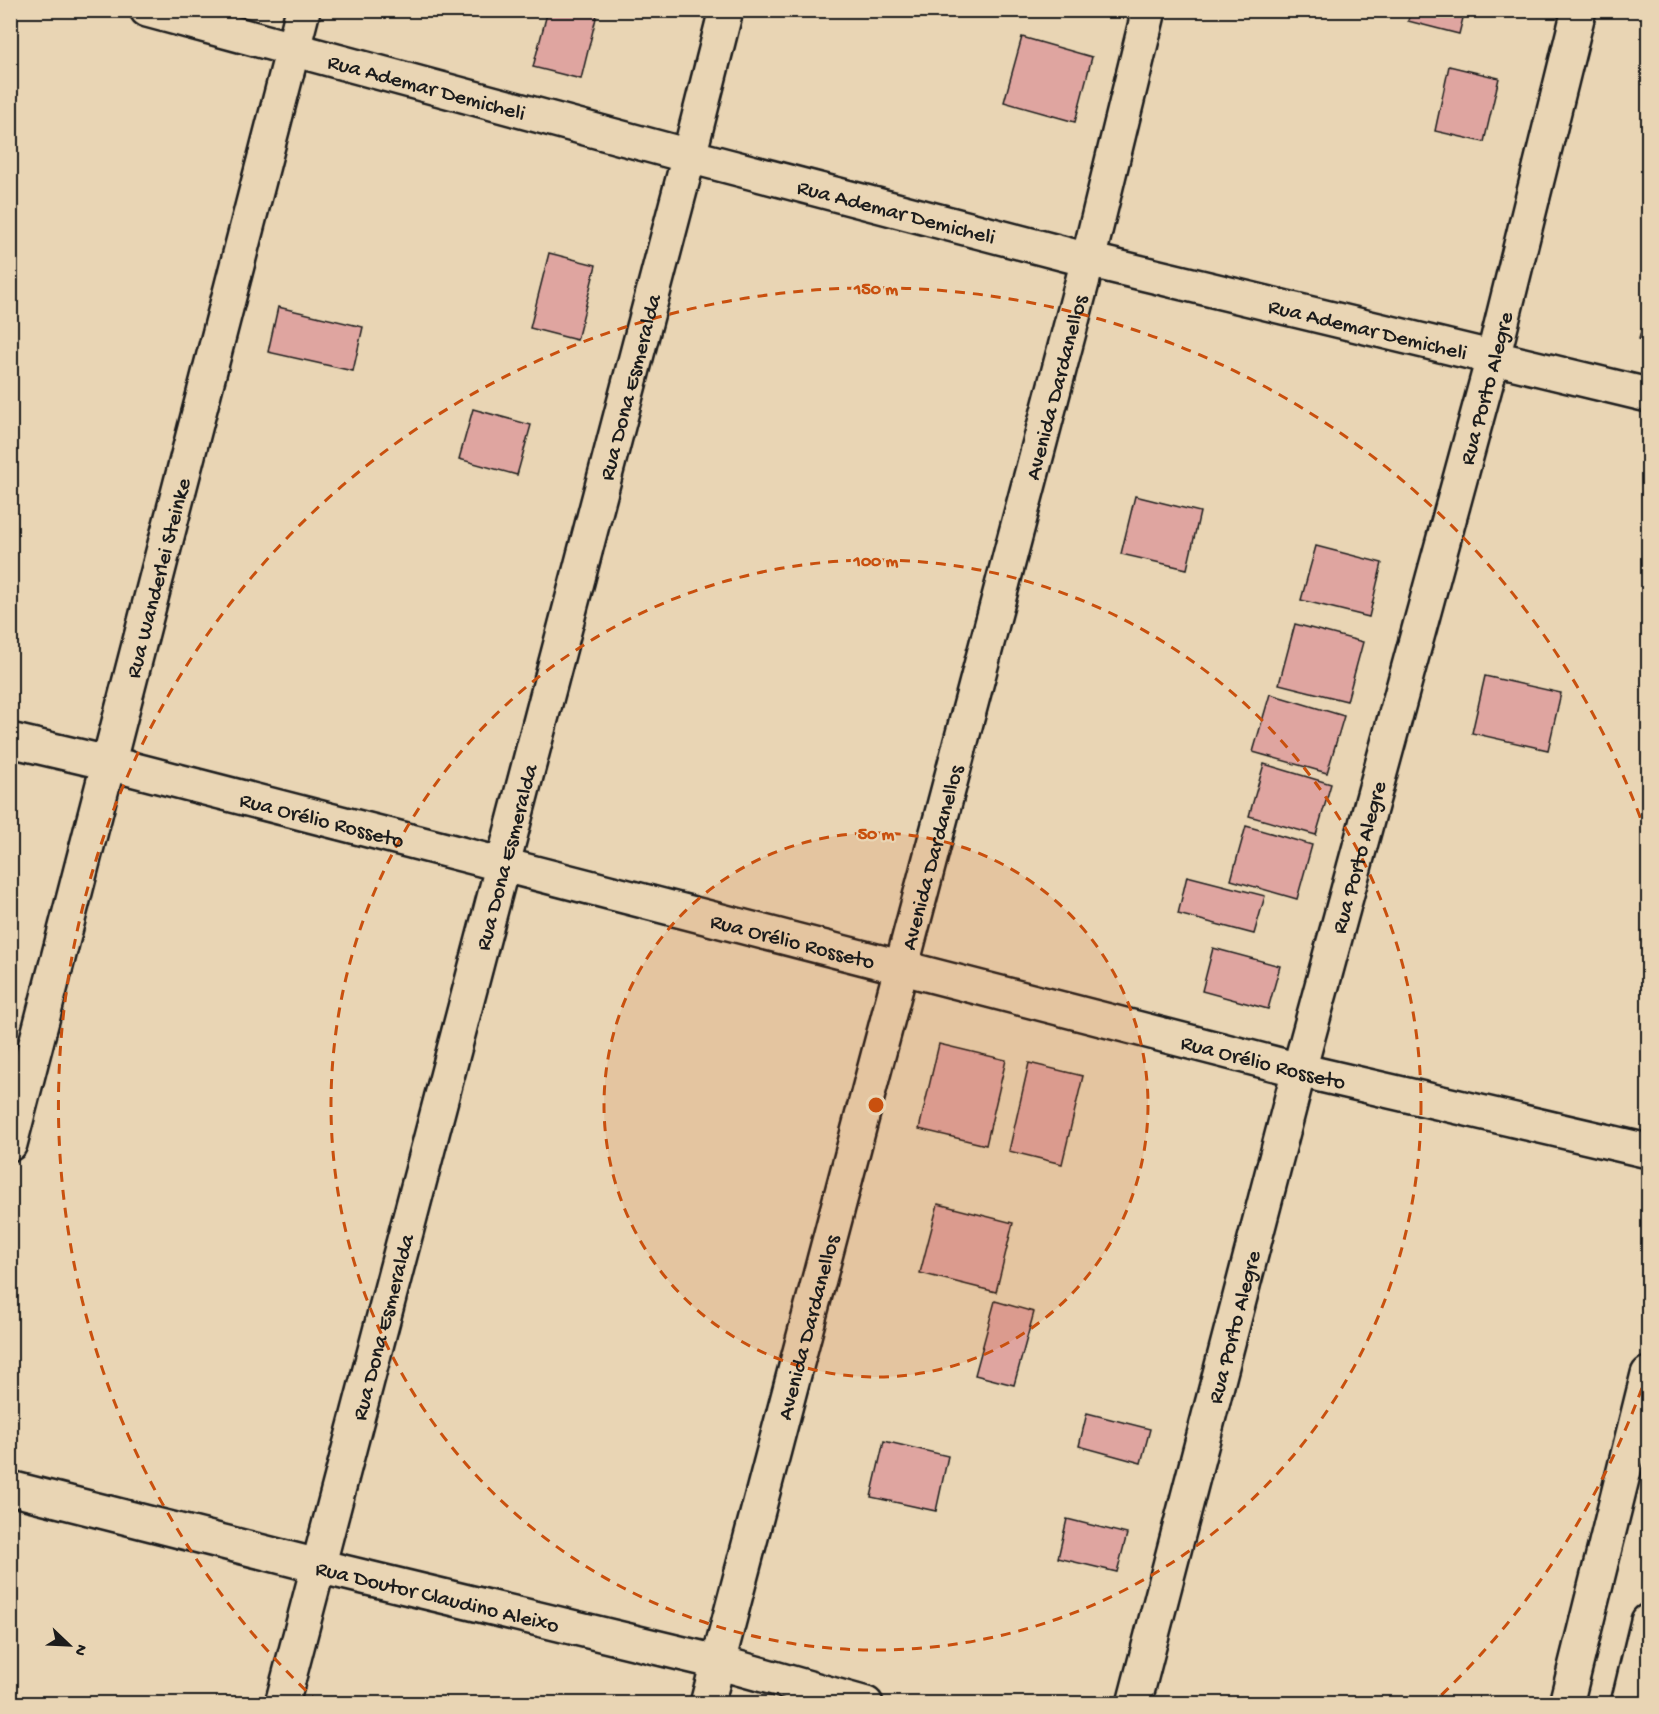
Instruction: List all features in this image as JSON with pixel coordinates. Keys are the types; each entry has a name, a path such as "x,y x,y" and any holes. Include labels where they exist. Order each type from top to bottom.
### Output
{"street":[{"name":"Rua Ademar Demicheli","path":"147,10 689,156 1088,260 1648,395"},
{"name":"Rua Wanderlei Steinke","path":"10,1144 303,10"},
{"name":"Rua Dona Esmeralda","path":"282,1704 726,10"},
{"name":"Avenida Dardanellos","path":"707,1704 1088,260 1149,10"},
{"name":"Rua Porto Alegre","path":"1134,1704 1299,1070 1493,358 1579,10"},
{"name":"Rua Orélio Rosseto","path":"10,740 108,763 1299,1070 1648,1151"},
{"path":"1566,1704 1648,1374"},
{"name":"Rua Doutor Claudino Aleixo","path":"10,1488 318,1566 717,1662 866,1704"},
{"path":"1628,1704 1648,1622"}],"building":[{"path":"548,10 598,10 581,79 533,67"},
{"path":"1411,10 1465,10 1459,34 1408,21"},
{"path":"1022,37 1092,57 1075,122 1004,102"},
{"path":"1449,66 1499,78 1484,142 1435,131"},
{"path":"549,253 596,265 577,340 530,328"},
{"path":"1648,306 1648,342 1639,339"},
{"path":"278,307 363,327 353,371 268,352"},
{"path":"473,409 531,425 517,475 459,459"},
{"path":"1135,496 1200,512 1187,569 1121,554"},
{"path":"1316,546 1382,563 1369,617 1301,600"},
{"path":"1295,624 1363,642 1347,701 1279,684"},
{"path":"1485,676 1561,693 1548,750 1472,733"},
{"path":"1270,694 1344,716 1327,773 1253,752"},
{"path":"1264,764 1331,784 1316,835 1249,816"},
{"path":"1246,826 1312,845 1297,899 1231,880"},
{"path":"1187,876 1265,896 1254,934 1178,914"},
{"path":"1213,948 1280,966 1268,1009 1202,991"},
{"path":"939,1044 1006,1060 986,1145 919,1129"},
{"path":"1029,1063 1083,1076 1062,1164 1009,1151"},
{"path":"938,1204 1013,1223 996,1292 920,1273"},
{"path":"995,1301 1034,1312 1014,1385 975,1375"},
{"path":"1087,1413 1150,1429 1141,1463 1079,1446"},
{"path":"884,1441 948,1456 936,1511 871,1497"},
{"path":"1067,1519 1127,1534 1117,1572 1058,1558"}]}
